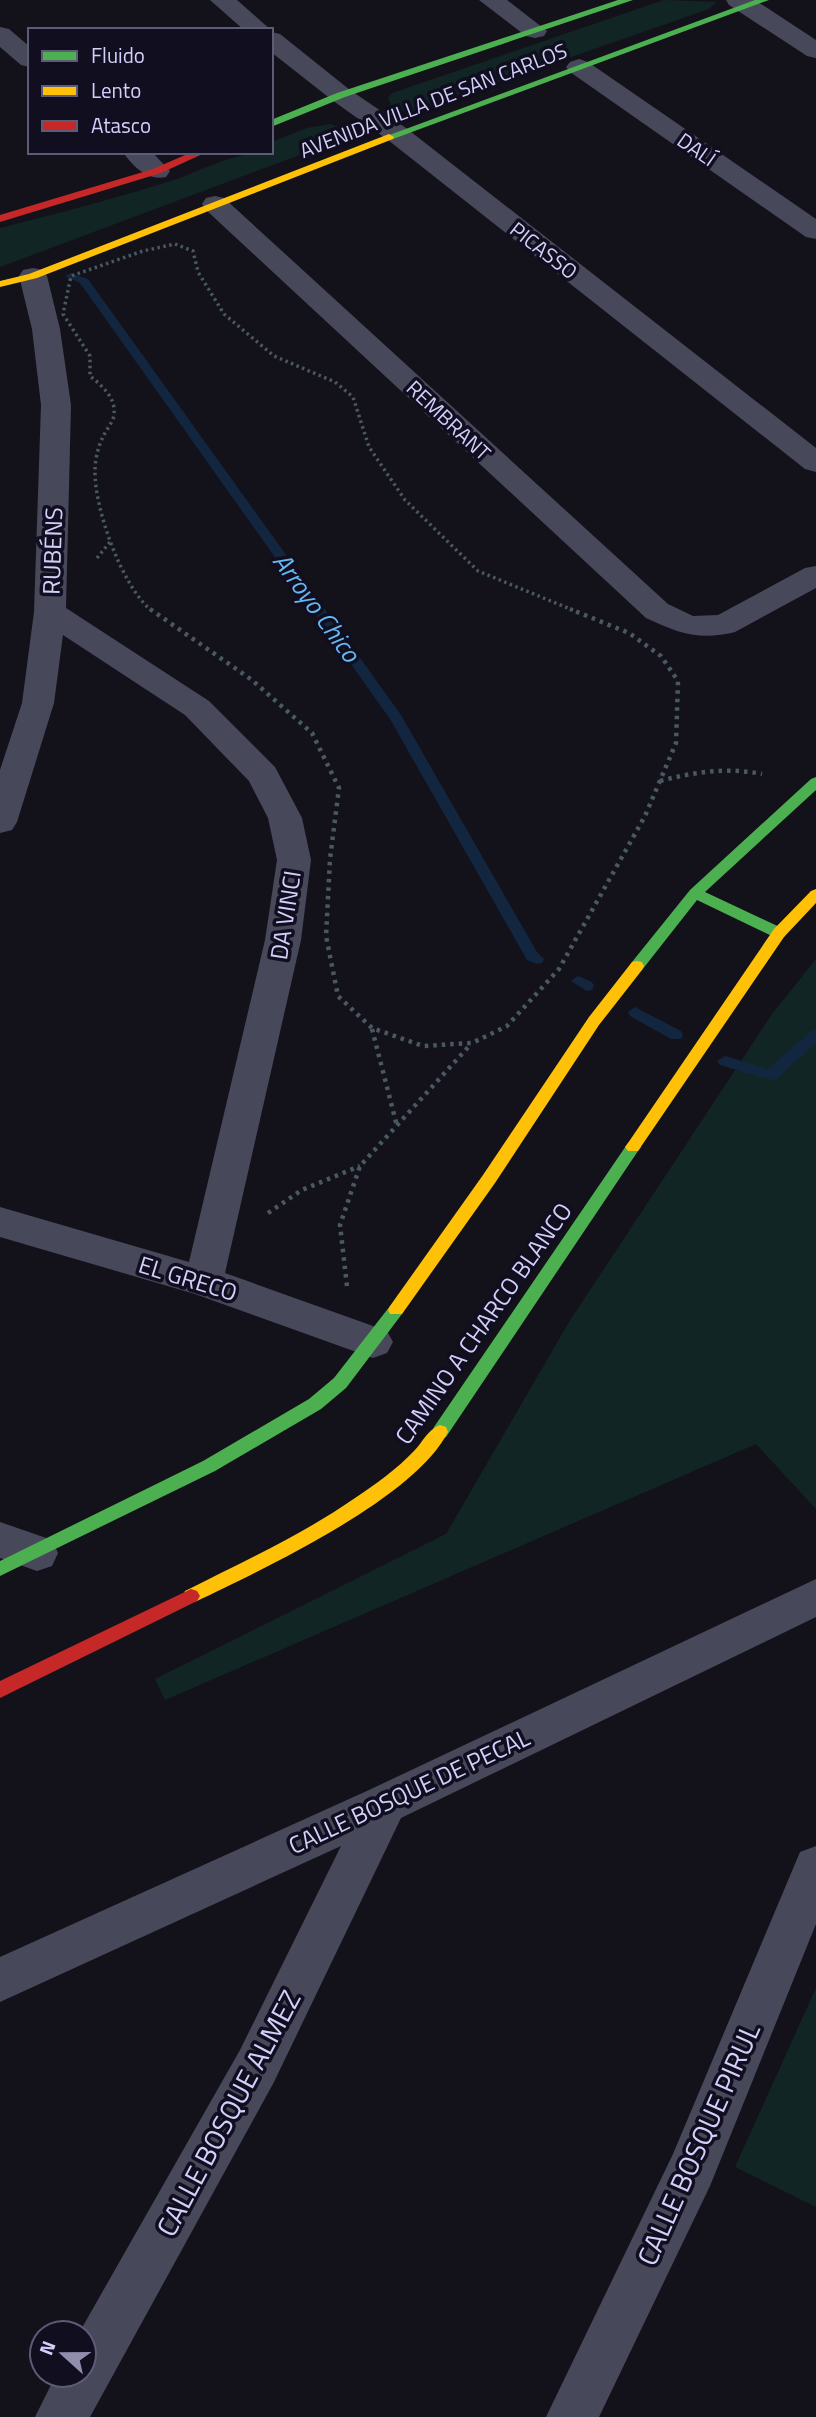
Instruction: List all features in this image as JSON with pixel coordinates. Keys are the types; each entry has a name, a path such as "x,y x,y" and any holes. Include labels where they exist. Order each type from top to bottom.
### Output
{"street":[{"path":"222,0 257,28"},
{"path":"491,0 536,31"},
{"name":"AVENIDA VILLA DE SAN CARLOS","path":"273,123 341,95 628,0"},
{"path":"749,2 816,51"},
{"name":"AVENIDA VILLA DE SAN CARLOS","path":"0,284 33,275 749,2"},
{"path":"0,34 28,58"},
{"name":"PICASSO","path":"273,41 341,95 397,134 816,463"},
{"name":"DALÍ","path":"579,67 816,232"},
{"path":"138,154 158,171"},
{"path":"0,219 158,171 197,154"},
{"name":"REMBRANT","path":"215,204 657,611 688,626 724,625 816,575"},
{"name":"RUBÉNS","path":"0,822 38,703 50,612 56,405 46,329 33,275"},
{"name":"DA VINCI","path":"50,612 197,708 263,775 285,818 294,860 283,940 204,1281"},
{"path":"12,1554 209,1466 315,1404 340,1383 373,1342 489,1179 594,1021 695,893 813,784"},
{"path":"695,893 779,933"},
{"name":"CAMINO A CHARCO BLANCO","path":"0,1690 244,1570 346,1514 399,1475 423,1452 482,1370 779,933 816,894"},
{"name":"EL GRECO","path":"0,1222 204,1281 373,1342"},
{"name":"CALLE BOSQUE DE PECAL","path":"0,1980 385,1804 816,1597"},
{"name":"CALLE BOSQUE ALMEZ","path":"61,2417 257,2066 385,1804"},
{"name":"CALLE BOSQUE PIRUL","path":"572,2417 692,2169 816,1867"}],"path":[{"path":"373,1342 344,1280 342,1253 340,1225 360,1166 472,1043 507,1026 559,969 645,816 676,743 678,681 661,656 629,633 478,570 405,500 369,447 352,397 335,382 274,356 224,314 198,272 193,251 175,244 143,251 71,276 63,314 90,356 90,376 109,392 114,415 101,440 94,471 105,532 128,580 145,605 194,642 252,680 312,733 339,788 330,859 326,936 338,996 372,1028 423,1046 472,1043"},
{"path":"659,781 698,771 749,771 813,784"},
{"path":"372,1028 397,1126"},
{"path":"263,1217 302,1190 360,1166"}],"green space":[{"path":"664,0 717,2 709,9 410,113 392,108 388,98 392,93"},
{"path":"330,124 342,128 345,138 0,267 0,228 168,182 231,158 250,154 273,154 273,141 307,128"},
{"path":"816,959 816,1509 756,1444 165,1700 155,1679 446,1534 569,1322 772,1014"},
{"path":"816,1988 816,2207 735,2167"}],"waterway":[{"name":"Arroyo Chico","path":"71,276 84,281 396,718 532,956 537,959"},
{"path":"578,981 587,986"},
{"path":"635,1012 676,1035"},
{"name":"Arroyo Chico","path":"725,1061 771,1075 816,1035"}],"traffic: fast":[{"path":"273,123 341,95 628,0"},
{"path":"389,137 764,0"},
{"path":"637,966 695,893 816,782"},
{"path":"695,893 779,933"},
{"path":"440,1432 633,1147"},
{"path":"0,1569 209,1466 315,1404 340,1383 396,1310"}],"traffic: slow":[{"path":"0,284 33,276 389,137"},
{"path":"633,1147 779,933 816,894"},
{"path":"396,1310 489,1179 594,1021 637,966"},
{"path":"191,1596 290,1546 360,1504 419,1457 440,1432"}],"traffic: jam":[{"path":"0,219 157,171 197,154"},
{"path":"0,1690 191,1596"}]}
